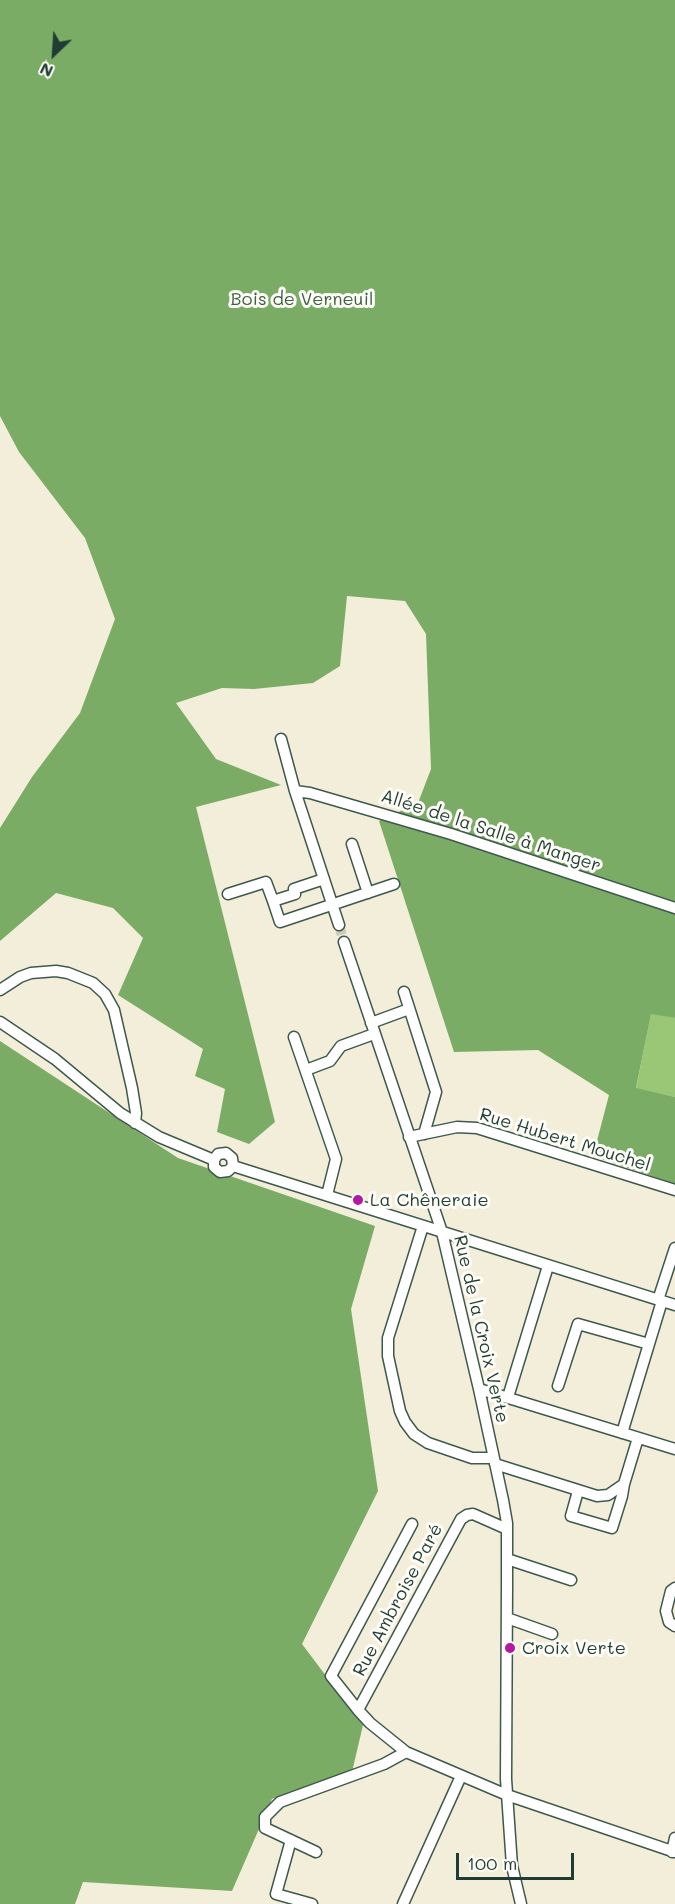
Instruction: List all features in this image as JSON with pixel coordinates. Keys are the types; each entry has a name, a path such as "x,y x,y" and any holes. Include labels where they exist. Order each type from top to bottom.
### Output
{"street":[{"path":"281,738 295,791 339,925"},
{"name":"Allée de la Salle à Manger","path":"295,791 310,793 451,834 675,908"},
{"path":"352,844 368,893"},
{"path":"273,901 295,894 294,889 324,879"},
{"path":"228,894 266,882 280,922 394,884"},
{"name":"Rue de la Croix Verte","path":"344,942 442,1232 504,1500 507,1529 507,1794 512,1866 521,1904"},
{"path":"0,990 31,973 56,971 85,979 105,994 114,1010 135,1107 135,1123"},
{"path":"404,992 436,1092 424,1134"},
{"path":"371,1023 409,1009"},
{"path":"0,1022 55,1059 120,1113 159,1137 214,1160 219,1154 226,1153 232,1158 232,1166 675,1305"},
{"path":"306,1070 330,1061 341,1046 374,1034"},
{"path":"294,1037 336,1159 327,1195"},
{"name":"Rue Hubert Mouchel","path":"410,1137 457,1127 477,1128 675,1190"},
{"path":"423,1226 388,1338 388,1356 400,1411 414,1434 428,1443 472,1458 494,1461 597,1496 608,1495 624,1484"},
{"path":"622,1433 675,1248"},
{"path":"508,1397 548,1266"},
{"path":"558,1386 578,1324 649,1344"},
{"path":"479,1389 675,1449"},
{"path":"578,1491 571,1516 612,1528 638,1438"},
{"name":"Rue Ambroise Paré","path":"358,1710 461,1519 472,1514 507,1529"},
{"path":"412,1524 331,1676 358,1710 370,1723 406,1752 461,1776 674,1852 675,1838"},
{"path":"507,1558 572,1580"},
{"path":"675,1588 671,1591 666,1611 669,1622 675,1626"},
{"path":"507,1618 552,1634"},
{"path":"315,1852 265,1828 265,1817 280,1802 384,1764 406,1752"},
{"path":"403,1904 461,1776"},
{"path":"291,1840 276,1894 312,1904"}],"green space":[{"name":"Bois de Verneuil","path":"0,0 675,0 675,1018 651,1014 636,1088 675,1097 675,1184 593,1156 609,1095 538,1050 454,1052 379,821 418,803 431,769 426,634 405,601 347,596 340,666 313,683 254,689 222,688 176,703 216,759 281,785 196,807 275,1122 249,1144 217,1132 225,1089 195,1076 203,1049 118,995 143,938 113,908 56,893 0,941 0,828 32,777 80,713 115,619 85,538 19,452 0,416"},
{"path":"651,1013 675,1018 675,1097 636,1089"},
{"path":"0,1041 178,1158 375,1226 351,1309 378,1491 302,1644 363,1725 352,1772 272,1799 232,1891 83,1882 75,1904 0,1904"}],"tunnel":[{"path":"339,925 344,942"}],"place":[{"name":"La Chêneraie","path":"358,1200"},
{"name":"Croix Verte","path":"510,1648"}]}
